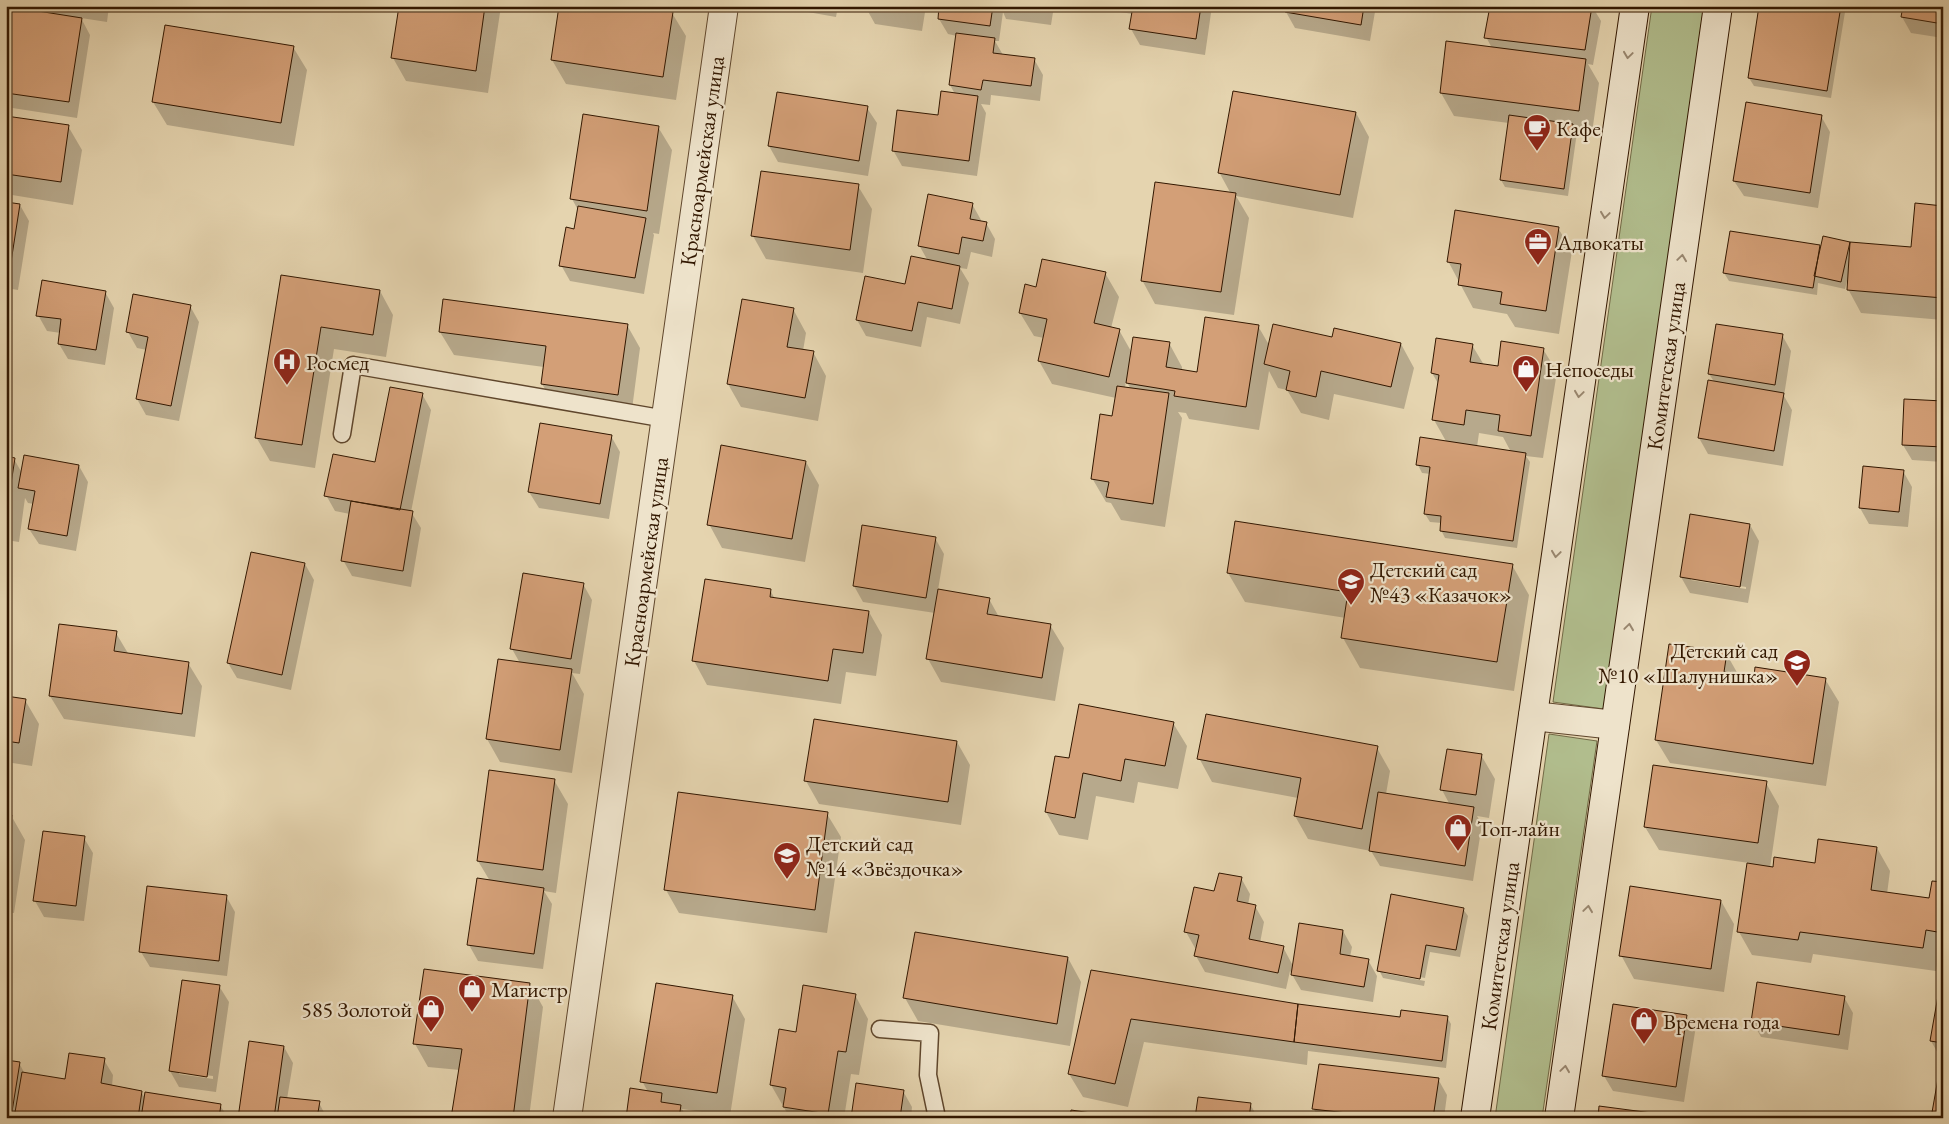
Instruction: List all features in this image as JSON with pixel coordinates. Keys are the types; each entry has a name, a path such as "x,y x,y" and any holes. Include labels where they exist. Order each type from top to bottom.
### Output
{"street":[{"name":"Красноармейская улица","path":"567,1118 724,6"},
{"name":"Комитетская улица","path":"1475,1118 1635,6"},
{"name":"Комитетская улица","path":"1558,1118 1718,6"},
{"path":"1533,716 1615,726"}],"lane":[{"path":"342,434 353,366 666,419"},
{"path":"880,1029 930,1034 928,1074 937,1118"}],"green space":[{"path":"1652,6 1704,6 1604,709 1553,702"},
{"path":"1549,734 1597,741 1542,1118 1495,1118"}],"building":[{"path":"6,6 82,18 69,102 6,93"},
{"path":"399,6 485,6 476,71 391,58"},
{"path":"559,6 638,6 673,12 663,77 551,60"},
{"path":"939,6 993,6 990,26 938,19"},
{"path":"1133,6 1201,6 1196,39 1129,29"},
{"path":"1286,6 1364,6 1361,25 1285,12"},
{"path":"1490,6 1592,6 1585,50 1484,38"},
{"path":"1759,6 1841,6 1827,91 1748,78"},
{"path":"1903,6 1943,6 1943,24 1901,17"},
{"path":"165,25 294,46 281,123 152,102"},
{"path":"956,33 995,38 993,53 1035,58 1031,86 983,80 981,90 949,85"},
{"path":"1446,41 1586,59 1579,111 1440,93"},
{"path":"941,91 978,96 969,161 892,151 897,110 938,115"},
{"path":"1233,91 1356,112 1340,195 1218,173"},
{"path":"777,92 868,106 859,161 768,146"},
{"path":"1746,102 1822,115 1810,193 1733,181"},
{"path":"583,114 659,126 647,211 570,199"},
{"name":"Кафе","path":"1509,115 1573,124 1564,189 1500,180"},
{"path":"6,116 69,125 61,182 6,174"},
{"path":"761,171 859,184 850,250 751,236"},
{"path":"1155,182 1236,193 1221,292 1141,281"},
{"path":"928,194 973,203 970,219 987,222 983,241 962,237 959,254 918,246"},
{"path":"6,202 20,204 9,275 6,274"},
{"path":"1915,203 1943,206 1943,298 1847,290 1850,242 1911,247"},
{"path":"578,206 646,218 635,278 559,266 566,227 574,229"},
{"path":"1455,210 1559,227 1546,311 1500,304 1502,292 1458,285 1461,264 1447,262"},
{"path":"1730,231 1820,245 1813,288 1723,273"},
{"path":"1823,236 1850,242 1841,282 1814,276"},
{"path":"911,256 960,266 952,309 918,302 912,331 856,320 865,276 905,284"},
{"path":"1042,259 1106,272 1094,323 1120,329 1109,377 1038,361 1047,319 1019,313 1025,284 1036,287"},
{"name":"Росмед","path":"281,275 380,290 373,335 321,327 302,445 255,438"},
{"path":"42,280 106,291 96,350 58,344 61,319 36,316"},
{"path":"133,294 191,305 171,406 136,399 148,337 126,332"},
{"path":"443,299 628,324 618,395 541,384 546,346 439,332"},
{"path":"742,299 794,308 787,347 814,351 805,398 727,384"},
{"path":"1205,317 1259,325 1246,407 1174,396 1175,391 1126,383 1133,337 1170,342 1166,367 1197,372"},
{"path":"1273,324 1332,337 1334,328 1401,343 1391,387 1321,371 1316,397 1286,390 1290,371 1264,364"},
{"path":"1716,324 1783,334 1775,385 1708,374"},
{"path":"1436,338 1473,344 1470,362 1498,366 1501,341 1544,348 1531,436 1498,431 1500,415 1466,410 1464,425 1432,420 1439,375 1431,373"},
{"path":"1708,380 1784,393 1774,451 1698,438"},
{"path":"1117,386 1169,393 1153,504 1106,497 1109,482 1091,479 1100,414 1112,416"},
{"path":"390,387 423,393 400,510 324,496 333,454 375,462"},
{"path":"1904,399 1943,401 1943,447 1902,445"},
{"path":"540,423 612,435 600,504 528,492"},
{"path":"1420,437 1526,453 1513,541 1440,531 1441,516 1424,514 1430,467 1416,465"},
{"path":"721,445 806,461 792,539 707,525"},
{"path":"24,455 79,465 67,536 28,529 35,491 18,488"},
{"path":"6,456 15,458 6,516"},
{"path":"1863,466 1904,470 1899,512 1859,508"},
{"path":"351,501 413,511 403,571 341,561"},
{"path":"1690,514 1750,524 1740,587 1680,577"},
{"path":"1235,521 1513,564 1497,662 1341,638 1348,592 1227,573"},
{"path":"862,525 936,537 926,598 853,586"},
{"path":"251,552 305,563 282,675 227,663"},
{"path":"523,573 584,583 571,659 510,649"},
{"path":"705,579 771,589 770,597 869,611 863,653 833,649 828,681 692,661"},
{"path":"938,589 990,598 987,614 1051,624 1042,678 926,659"},
{"path":"59,624 117,631 114,651 189,662 182,714 49,696"},
{"path":"1669,644 1727,652 1724,672 1754,677 1755,667 1826,678 1813,764 1655,740"},
{"path":"498,659 572,669 560,750 486,739"},
{"path":"6,696 26,699 19,743 6,741"},
{"path":"1079,704 1174,722 1165,766 1125,759 1121,781 1083,773 1075,818 1045,812 1055,756 1069,758"},
{"path":"1206,714 1378,746 1362,829 1294,816 1301,778 1197,759"},
{"path":"814,719 957,741 948,802 804,781"},
{"path":"1447,749 1482,754 1476,795 1440,790"},
{"path":"1653,765 1767,781 1758,843 1644,827"},
{"path":"489,770 555,779 543,870 477,861"},
{"path":"678,792 828,812 815,910 664,890"},
{"path":"1378,792 1474,807 1465,866 1369,851"},
{"path":"6,815 12,815 6,857"},
{"path":"43,831 85,836 76,906 33,901"},
{"path":"1818,839 1877,847 1871,890 1929,898 1932,881 1943,882 1943,933 1926,930 1923,948 1800,932 1798,940 1737,932 1747,863 1773,867 1774,857 1815,863"},
{"path":"1219,873 1242,877 1237,901 1256,905 1249,939 1284,946 1278,973 1194,956 1199,935 1184,932 1194,887 1214,891"},
{"path":"477,878 544,888 534,954 467,945"},
{"path":"147,886 227,895 219,961 139,952"},
{"path":"1630,886 1721,900 1711,969 1619,956"},
{"path":"1391,894 1464,908 1456,950 1426,945 1420,979 1377,971"},
{"path":"1299,923 1343,930 1340,954 1369,959 1364,987 1291,975"},
{"path":"915,932 1068,957 1057,1024 903,998"},
{"name":"Магистр","path":"424,969 530,983 513,1118 451,1118 462,1049 413,1044"},
{"path":"1091,970 1298,1004 1294,1042 1131,1019 1115,1084 1068,1074"},
{"path":"1943,973 1943,1043 1930,1041"},
{"path":"182,980 220,985 207,1077 169,1071"},
{"path":"1757,982 1845,996 1839,1035 1751,1022"},
{"path":"656,983 733,995 717,1093 640,1082"},
{"path":"803,985 856,994 846,1052 838,1051 828,1114 783,1107 786,1088 770,1085 779,1029 796,1032"},
{"path":"1298,1004 1400,1017 1401,1010 1448,1016 1442,1061 1294,1042"},
{"name":"Времена года","path":"1613,1004 1687,1015 1676,1087 1602,1076"},
{"path":"249,1041 284,1046 274,1118 238,1118"},
{"path":"69,1053 105,1058 101,1083 142,1091 138,1118 14,1118 22,1072 65,1079"},
{"path":"6,1060 20,1062 11,1118 6,1118"},
{"path":"1319,1064 1439,1078 1433,1118 1391,1118 1312,1109"},
{"path":"1940,1067 1943,1068 1943,1118 1931,1118"},
{"path":"856,1083 904,1090 900,1118 851,1118"},
{"path":"630,1088 662,1093 661,1102 681,1105 679,1118 626,1118"},
{"path":"145,1092 221,1104 219,1118 141,1118"},
{"path":"280,1097 320,1101 317,1118 277,1118"},
{"path":"1198,1097 1251,1103 1249,1118 1195,1118"},
{"path":"1599,1106 1690,1118 1598,1118"},
{"path":"1071,1110 1125,1118 1070,1118"}],"place":[{"name":"Кафе","path":"1537,152"},
{"name":"Адвокаты","path":"1538,266"},
{"name":"Росмед","path":"287,386"},
{"name":"Непоседы","path":"1526,393"},
{"name":"Детский сад №43 «Казачок»","path":"1351,606"},
{"name":"Детский сад №10 «Шалунишка»","path":"1797,687"},
{"name":"Топ-лайн","path":"1458,852"},
{"name":"Детский сад №14 «Звёздочка»","path":"787,880"},
{"name":"Магистр","path":"472,1013"},
{"name":"585 Золотой","path":"431,1033"},
{"name":"Времена года","path":"1644,1045"}]}
